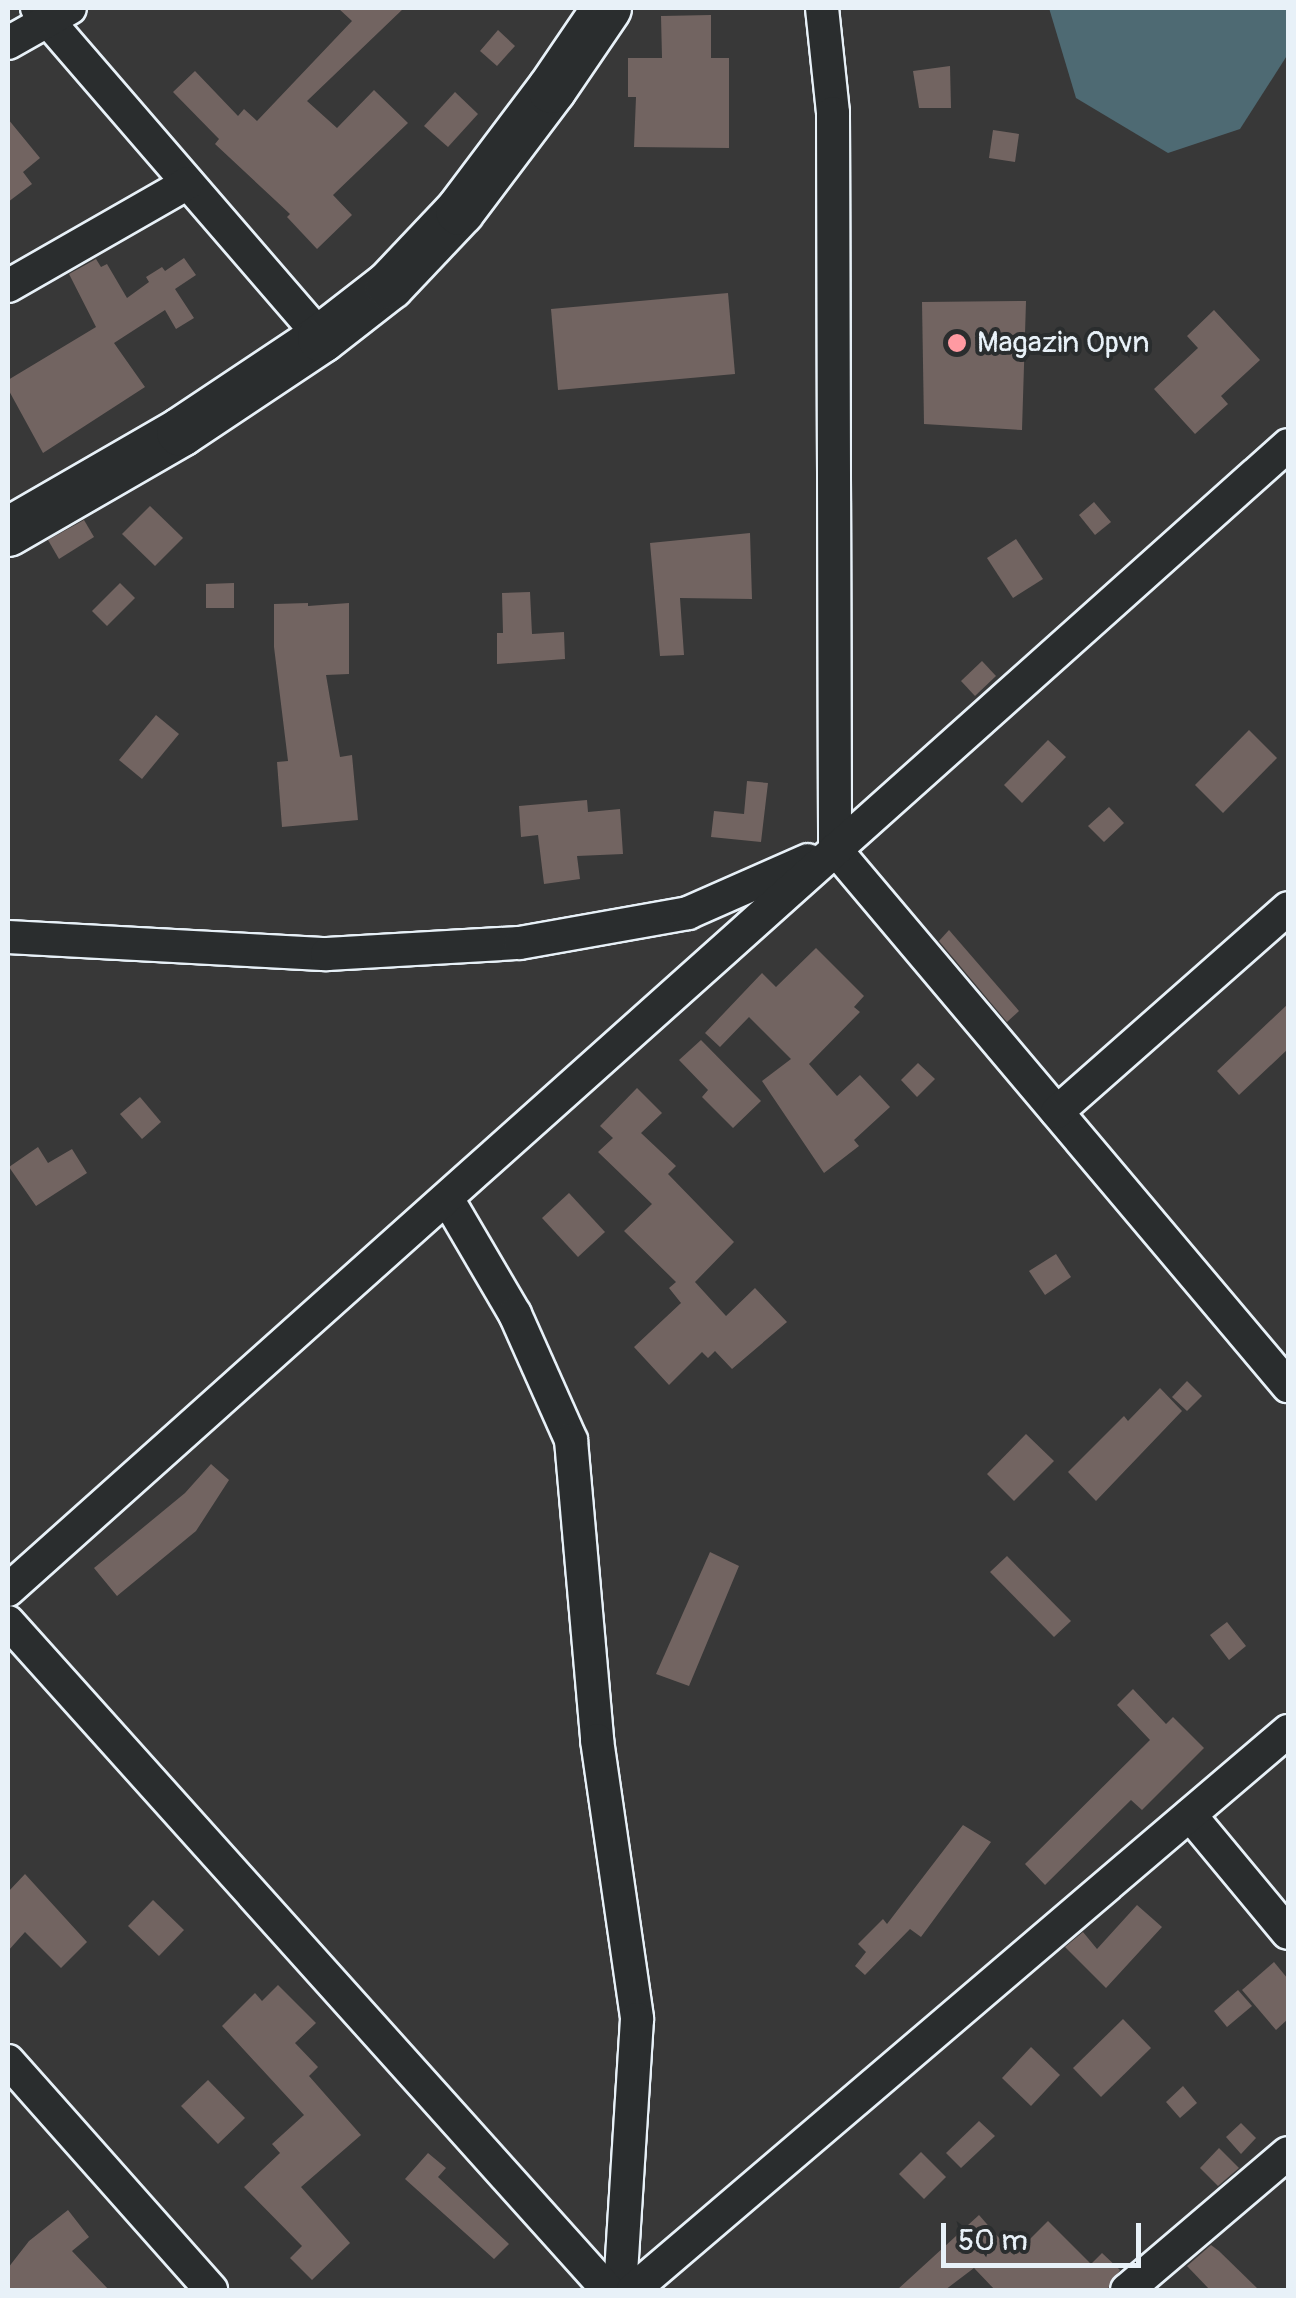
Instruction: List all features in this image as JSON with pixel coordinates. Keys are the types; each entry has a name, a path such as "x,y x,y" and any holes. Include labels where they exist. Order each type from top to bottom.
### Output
{"highway":[{"path":"8,532 181,432 322,338 390,284 460,211 552,90 606,8"}],"street":[{"path":"822,8 833,113 835,849 1057,1112 1283,1367"},
{"path":"8,43 51,12 188,183 322,338"},
{"path":"8,286 188,183"},
{"path":"8,1590 1288,445"},
{"path":"8,937 327,954 520,944 688,912 835,849"},
{"path":"1057,1112 1288,908"},
{"path":"448,1200 515,1314 571,1440 597,1740 637,2019 620,2290"},
{"path":"8,1622 608,2290"},
{"path":"633,2290 1288,1730"},
{"path":"1190,1815 1288,1933"},
{"path":"8,2061 211,2290"},
{"path":"1127,2290 1288,2153"}],"water":[{"path":"1049,8 1288,8 1288,54 1240,129 1168,153 1076,98"}],"building":[{"path":"338,8 404,8 307,101 337,128 374,90 408,123 333,195 352,215 317,249 287,217 290,214 215,144 219,139 173,92 195,71 238,116 244,109 257,121 352,21"},
{"path":"711,15 711,58 729,58 729,148 634,147 636,97 628,97 628,58 662,58 661,16"},
{"path":"498,30 515,46 497,66 480,51"},
{"path":"950,66 951,108 919,108 913,71"},
{"path":"455,92 478,114 448,147 424,126"},
{"path":"8,119 40,158 23,172 32,184 8,202"},
{"path":"993,130 1019,134 1015,162 989,158"},
{"path":"184,258 196,275 175,289 194,318 176,329 165,310 114,343 145,387 43,453 8,389 8,380 96,327 69,274 96,259 101,267 107,264 127,298 149,282 146,277 162,267 165,271"},
{"path":"728,293 735,374 558,390 551,309"},
{"path":"1026,301 1022,430 924,424 922,302"},
{"path":"1214,310 1260,360 1221,396 1228,404 1195,434 1154,389 1198,348 1187,336"},
{"path":"1094,502 1111,522 1095,535 1079,515"},
{"path":"150,506 183,538 155,566 122,534"},
{"path":"84,520 94,537 59,559 48,540"},
{"path":"750,533 752,599 680,598 684,655 660,656 650,543"},
{"path":"1016,539 1043,579 1013,598 987,558"},
{"path":"120,583 135,598 107,626 92,611"},
{"path":"234,583 234,608 206,608 206,584"},
{"path":"530,592 532,634 564,632 565,659 497,664 497,633 503,633 502,593"},
{"path":"349,603 349,674 326,675 340,757 352,755 358,820 282,827 277,762 288,761 274,647 274,604"},
{"path":"982,661 996,676 975,696 961,681"},
{"path":"156,715 179,734 142,779 119,760"},
{"path":"1249,730 1277,758 1223,813 1195,785"},
{"path":"1048,740 1066,757 1022,803 1004,785"},
{"path":"747,781 768,783 761,842 711,837 714,811 744,814"},
{"path":"587,800 588,812 620,809 623,854 577,856 580,879 544,884 538,835 521,837 519,806"},
{"path":"1109,807 1124,823 1104,842 1088,826"},
{"path":"949,930 1019,1011 1007,1022 939,941"},
{"path":"816,948 864,996 854,1007 860,1012 809,1064 837,1096 860,1075 890,1107 854,1140 859,1146 824,1173 762,1081 791,1059 749,1017 720,1047 705,1033 762,973 776,987"},
{"path":"1288,1004 1288,1049 1239,1095 1217,1071"},
{"path":"701,1040 761,1101 733,1128 702,1097 708,1090 679,1060"},
{"path":"918,1063 935,1079 917,1097 901,1080"},
{"path":"637,1088 662,1113 641,1133 676,1166 668,1174 734,1242 695,1282 726,1316 755,1288 787,1322 732,1369 715,1351 708,1358 702,1352 669,1385 634,1347 681,1303 669,1288 676,1282 624,1231 652,1204 598,1152 613,1138 600,1126"},
{"path":"140,1097 161,1122 142,1139 120,1114"},
{"path":"38,1147 48,1163 72,1149 87,1173 36,1206 9,1167"},
{"path":"569,1193 605,1232 578,1257 542,1218"},
{"path":"1056,1254 1071,1277 1045,1295 1029,1271"},
{"path":"1187,1381 1202,1396 1187,1411 1172,1397"},
{"path":"1160,1388 1182,1411 1096,1501 1068,1472 1124,1416 1128,1421"},
{"path":"1026,1434 1054,1461 1014,1501 987,1474"},
{"path":"211,1464 229,1480 196,1531 117,1596 94,1568 185,1493"},
{"path":"710,1552 739,1566 689,1686 656,1674"},
{"path":"1007,1556 1071,1621 1054,1637 990,1572"},
{"path":"1227,1622 1246,1646 1229,1660 1210,1635"},
{"path":"1133,1689 1166,1724 1173,1717 1204,1748 1142,1810 1131,1800 1045,1885 1025,1864 1150,1740 1117,1705"},
{"path":"963,1825 991,1842 921,1937 910,1929 865,1975 855,1966 866,1952 858,1944 883,1919 887,1924"},
{"path":"25,1874 87,1942 61,1968 25,1932 8,1951 8,1892"},
{"path":"153,1900 184,1930 159,1956 128,1926"},
{"path":"1137,1905 1162,1927 1106,1988 1065,1947 1083,1932 1097,1949"},
{"path":"1274,1962 1288,1979 1288,2019 1276,2030 1242,1990"},
{"path":"278,1985 316,2023 295,2043 318,2067 309,2076 361,2135 301,2187 350,2243 312,2280 290,2258 302,2246 244,2187 280,2153 272,2144 304,2115 222,2026 255,1993 262,2001"},
{"path":"1238,1990 1252,2006 1227,2027 1214,2011"},
{"path":"1123,2019 1151,2048 1101,2097 1073,2068"},
{"path":"1031,2047 1060,2075 1031,2106 1002,2078"},
{"path":"208,2080 245,2118 218,2144 181,2106"},
{"path":"1183,2086 1197,2103 1180,2118 1166,2102"},
{"path":"979,2121 995,2136 961,2168 946,2153"},
{"path":"1241,2123 1256,2138 1241,2154 1226,2137"},
{"path":"1219,2148 1239,2168 1218,2186 1200,2168"},
{"path":"921,2152 946,2177 924,2199 899,2174"},
{"path":"428,2153 446,2168 438,2177 509,2244 494,2259 405,2179"},
{"path":"68,2210 89,2237 72,2251 109,2290 8,2290 8,2268 29,2241"},
{"path":"979,2215 1014,2255 1048,2221 1091,2264 1102,2253 1120,2270 1107,2290 995,2290 974,2268 945,2290 897,2290"},
{"path":"1211,2245 1259,2290 1210,2290 1187,2266"}],"place":[{"name":"Magazin Opvn","path":"957,343"}]}
